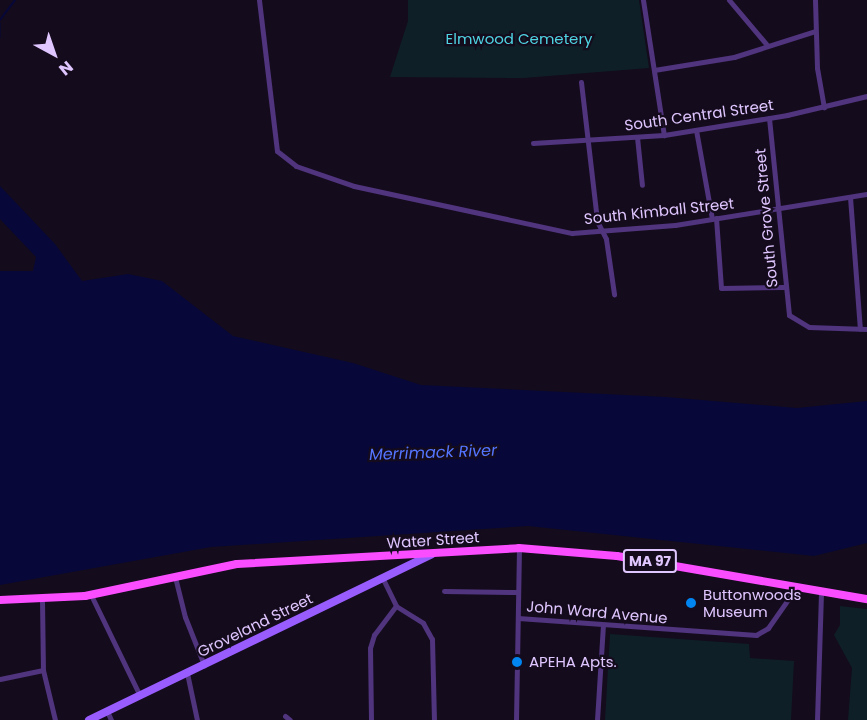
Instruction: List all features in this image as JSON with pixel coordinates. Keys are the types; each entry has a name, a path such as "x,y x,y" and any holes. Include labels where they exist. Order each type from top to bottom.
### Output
{"main road":[{"name":"Water Street","path":"0,600 42,600 91,595 175,575 237,564 519,548 634,559 867,599"},
{"name":"Groveland Street","path":"89,720 432,554"}],"street":[{"name":"South Kimball Street","path":"259,0 275,144 283,158 313,172 394,195 553,230 602,230 714,218 867,194"},
{"path":"643,0 664,135"},
{"path":"729,0 767,45"},
{"path":"815,0 814,31 824,107"},
{"path":"654,70 734,57 814,31"},
{"path":"581,82 591,140 597,221 602,230 614,294"},
{"name":"South Central Street","path":"533,143 664,135 769,118 866,98"},
{"name":"South Grove Street","path":"769,118 784,287 789,315 809,327 864,329"},
{"path":"696,130 714,218 721,288 784,287"},
{"path":"637,137 642,185"},
{"path":"850,197 864,329"},
{"path":"516,720 519,548"},
{"path":"175,575 185,617 204,665"},
{"path":"383,579 396,606 423,623 432,639 434,720"},
{"name":"John Ward Avenue","path":"518,618 756,635 773,623 796,588"},
{"path":"444,591 518,592"},
{"path":"817,720 821,592"},
{"path":"91,595 140,696"},
{"path":"42,600 43,670 55,720"},
{"path":"371,720 369,648 374,635 396,606"},
{"path":"597,720 603,625"},
{"path":"0,679 43,670"},
{"path":"187,673 197,720"},
{"path":"107,711 111,720"}],"green space":[{"name":"Elmwood Cemetery","path":"408,0 639,0 649,68 524,78 390,77 408,21"},
{"path":"840,606 867,609 867,720 848,720 852,668 834,635 840,625"},
{"path":"610,634 749,644 750,658 794,661 791,720 605,720"}],"water":[{"name":"Merrimack River","path":"0,186 55,244 82,281 128,274 162,281 233,336 353,363 421,385 666,397 797,408 867,401 867,543 814,556 528,526 211,547 0,585 0,271 33,271 36,257 0,219"}],"waterway":[{"path":"0,20 15,0"},
{"path":"0,23 0,37"}],"place":[{"name":"Buttonwoods Museum","path":"691,603"},
{"name":"APEHA Apts.","path":"517,662"}]}
